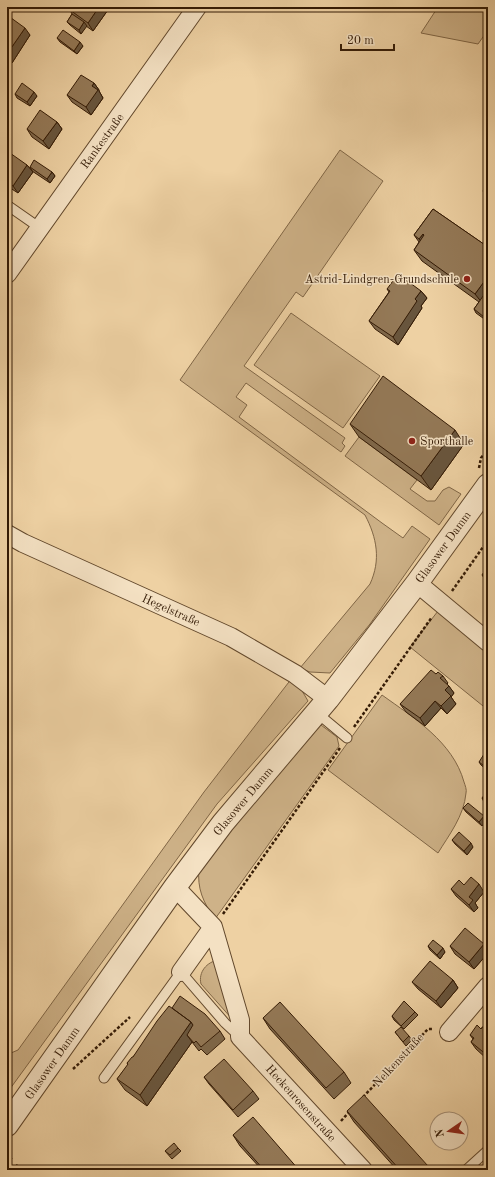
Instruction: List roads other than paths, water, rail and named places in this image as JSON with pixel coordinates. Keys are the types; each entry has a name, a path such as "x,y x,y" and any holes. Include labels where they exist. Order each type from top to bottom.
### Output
{"street":[{"name":"Rankestraße","path":"7,274 197,7"},
{"name":"Glasower Damm","path":"7,1125 175,887 223,824 323,706 417,583 488,485"},
{"name":"Hegelstraße","path":"7,534 231,637 295,674 323,706"},
{"path":"417,583 488,642"},
{"path":"175,887 213,927 240,1020 240,1036"},
{"path":"181,972 213,927"},
{"path":"448,1032 488,986"},
{"name":"Heckenrosenstraße","path":"240,1036 362,1170"}],"lane":[{"path":"7,205 40,228"},
{"path":"323,706 347,738"},
{"path":"104,1078 181,972"},
{"name":"Heckenrosenstraße","path":"181,972 225,1023 240,1036"},
{"path":"466,1170 488,1150"}],"railway":[{"path":"7,1154 20,1170"}],"place":[{"name":"Astrid-Lindgren-Grundschule","path":"467,279"},
{"name":"Sporthalle","path":"412,441"}]}
